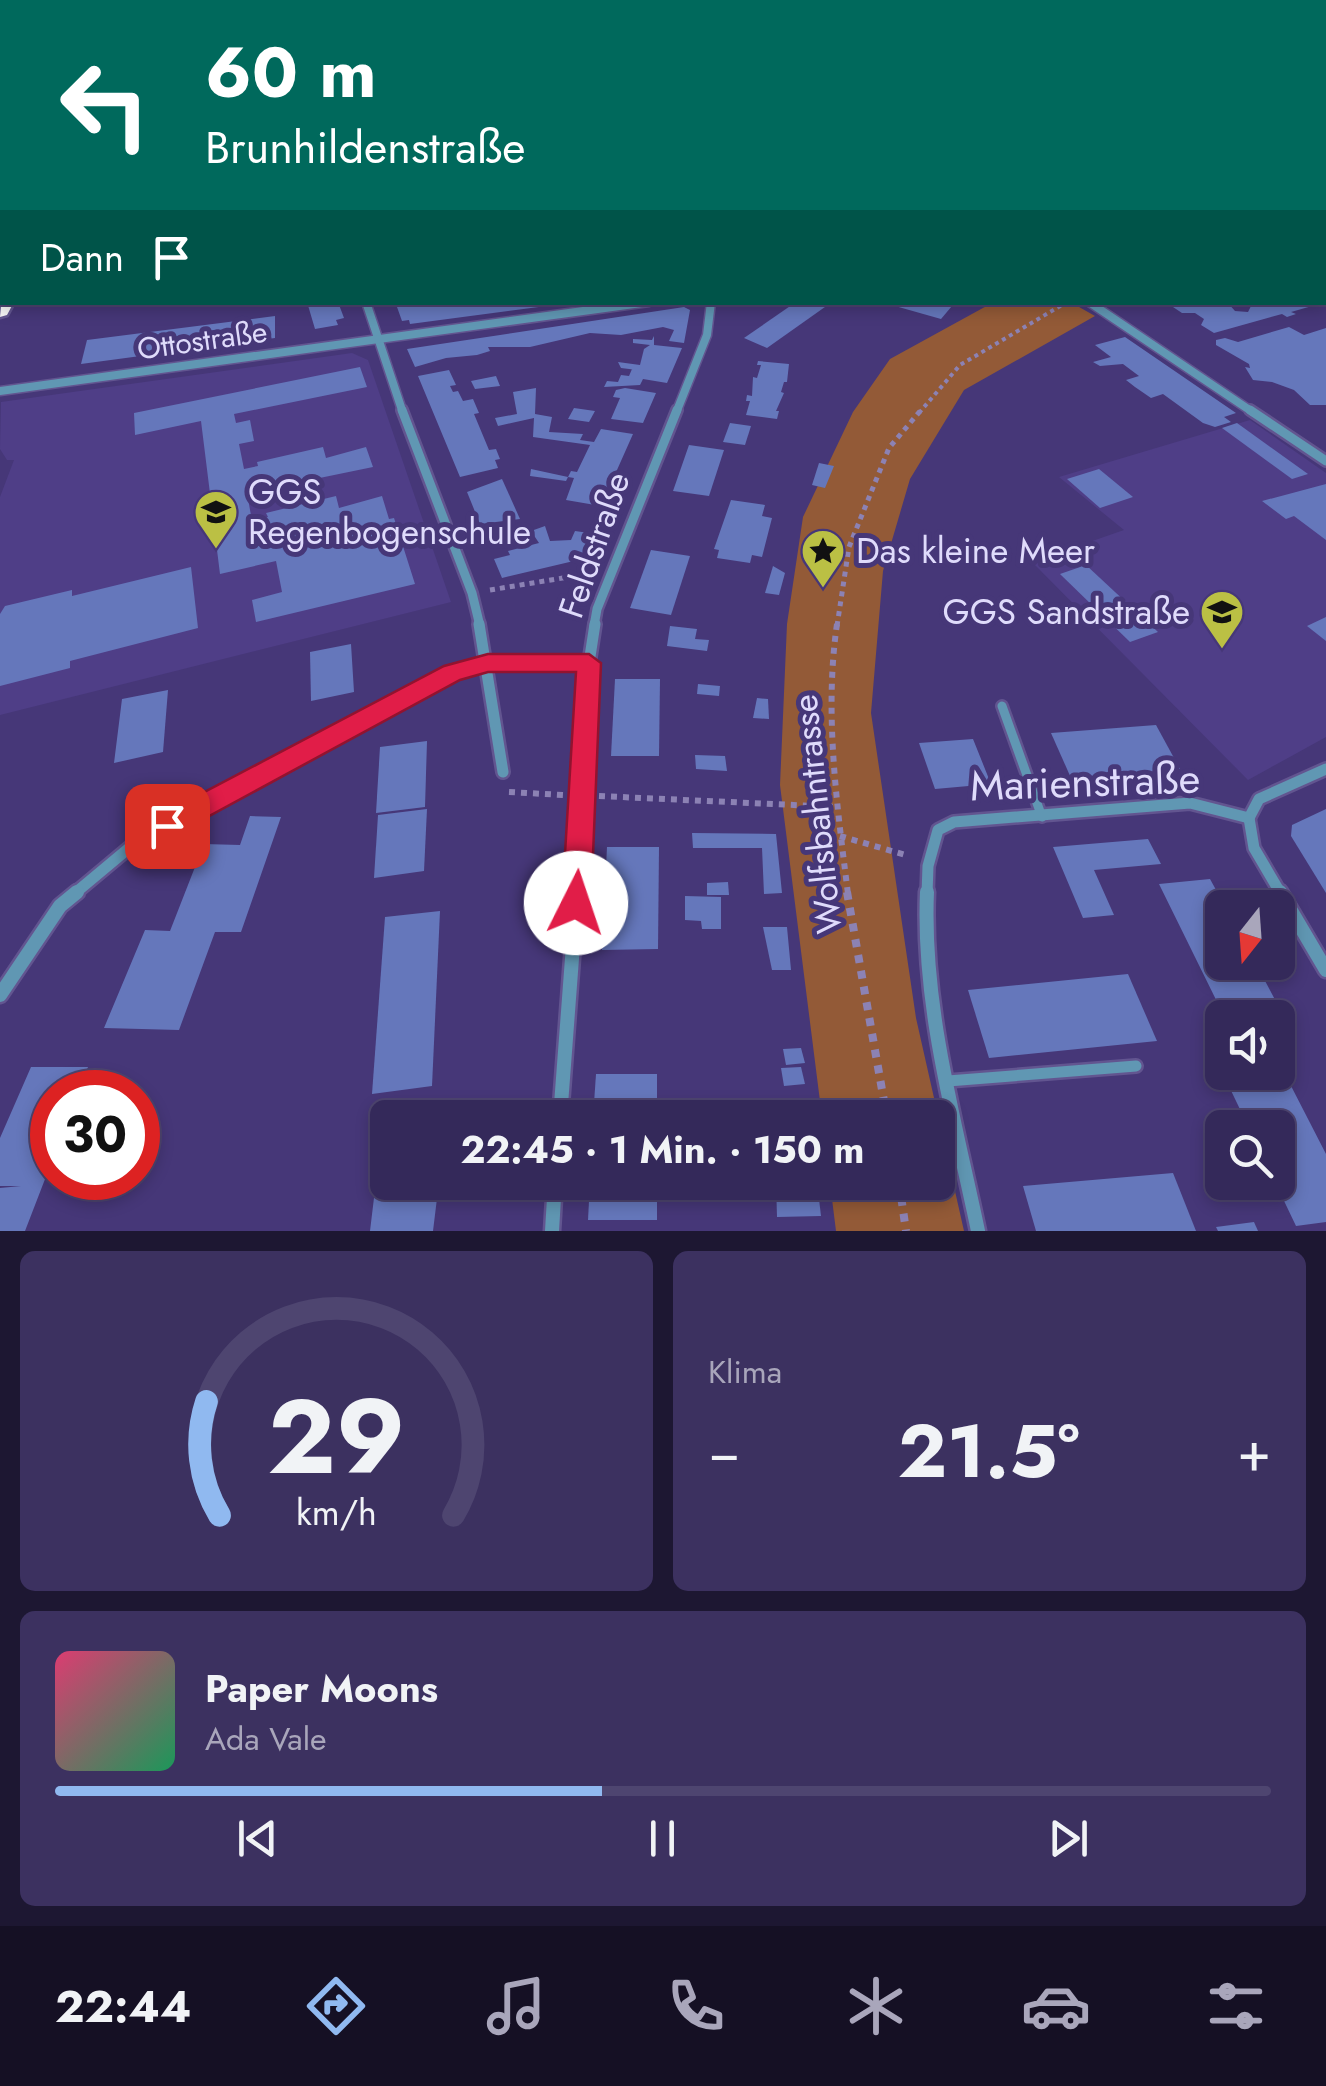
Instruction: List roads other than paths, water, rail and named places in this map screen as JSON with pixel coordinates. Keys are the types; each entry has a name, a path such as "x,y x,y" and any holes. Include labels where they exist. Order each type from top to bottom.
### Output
{"street":[{"path":"367,305 472,593 488,663 503,772"},
{"name":"Ottostraße","path":"0,391 626,305"},
{"name":"Feldstraße","path":"561,1100 584,795 589,663 597,608 706,334 711,305"},
{"path":"1092,305 1326,461"},
{"path":"0,995 60,906 135,843 453,672 488,663 589,663"},
{"name":"Marienstraße","path":"948,1081 927,933 927,861 938,830 954,822 1190,804 1249,818 1259,799 1326,769"},
{"path":"1249,818 1254,848 1326,970"},
{"path":"948,1081 978,1231"},
{"path":"552,1231 554,1200"}],"lane":[{"path":"1002,706 1042,817"},
{"path":"948,1081 1136,1066"}],"place":[{"name":"GGS Regenbogenschule","path":"216,550"},
{"name":"Das kleine Meer","path":"823,589"},
{"name":"GGS Sandstraße","path":"1222,650"}]}
